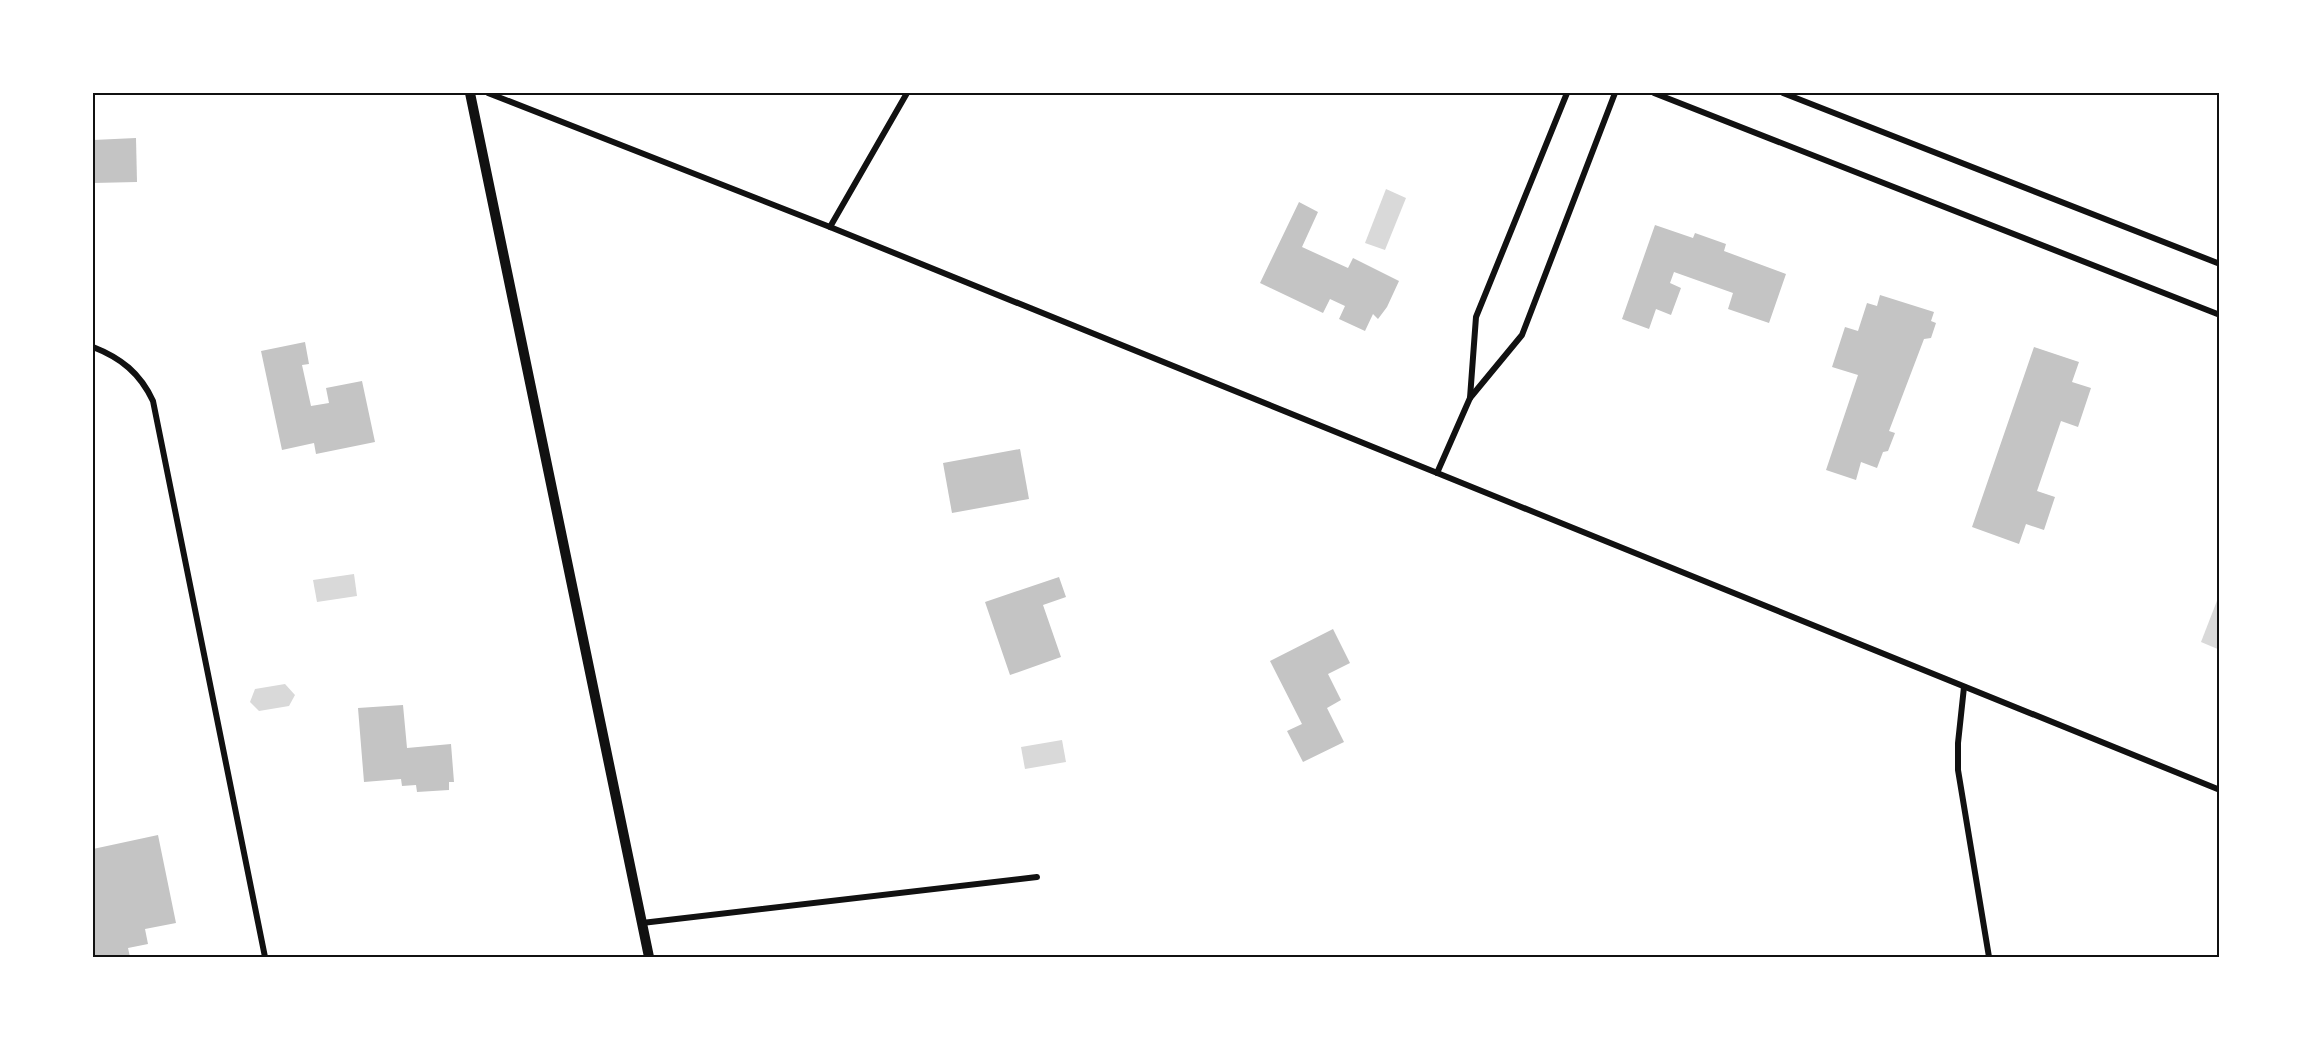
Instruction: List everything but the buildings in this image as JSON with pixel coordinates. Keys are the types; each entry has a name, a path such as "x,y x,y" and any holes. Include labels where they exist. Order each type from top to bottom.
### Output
{"street":[{"path":"470,93 649,957"},
{"path":"488,93 830,228 2220,790"},
{"path":"830,228 908,93"},
{"path":"1470,398 1476,317 1567,93"},
{"path":"1437,473 1470,398 1522,335 1615,93"},
{"path":"1654,93 2220,315"},
{"path":"1783,93 2220,264"},
{"path":"93,347 127,365 142,381 153,401 265,957"},
{"path":"1964,687 1958,743 1958,770 1989,957"},
{"path":"642,923 1037,877"}],"shaded area":[{"path":"1386,189 1406,198 1385,250 1365,243"},
{"path":"354,574 357,596 317,602 313,580"},
{"path":"2220,593 2220,650 2201,642"},
{"path":"285,684 295,695 289,706 259,711 250,702 255,689"},
{"path":"1062,740 1066,762 1025,769 1021,747"}]}
